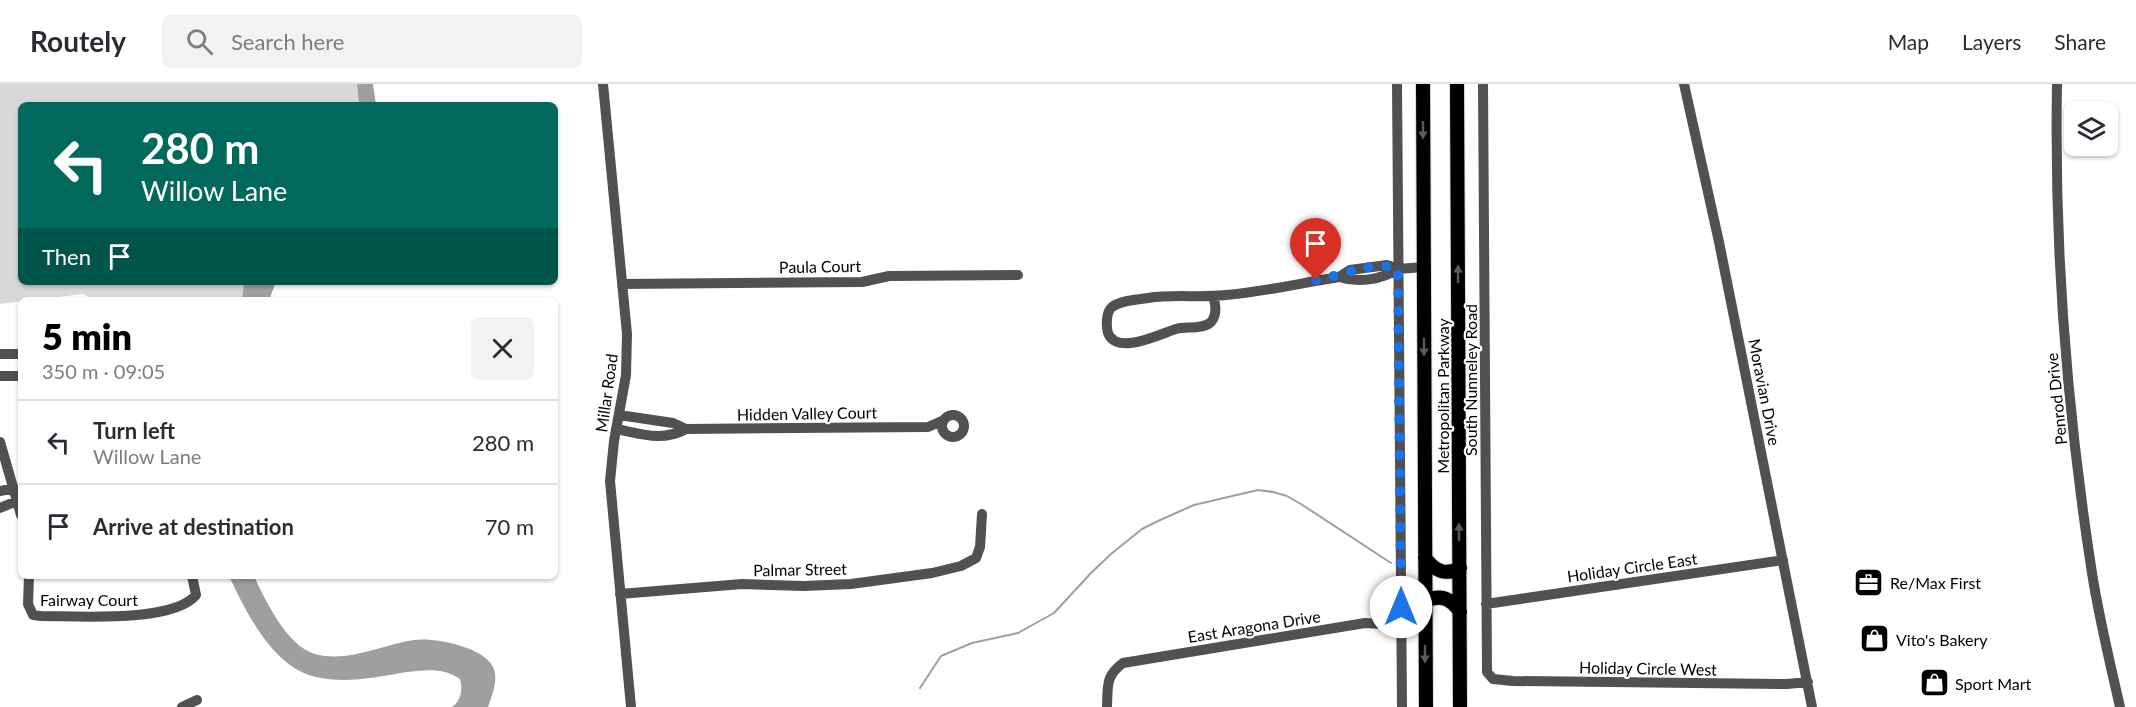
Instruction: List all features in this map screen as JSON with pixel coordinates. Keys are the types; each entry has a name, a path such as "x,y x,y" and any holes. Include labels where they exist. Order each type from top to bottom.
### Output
{"main road":[{"name":"Metropolitan Parkway","path":"1423,84 1426,707"},
{"name":"Metropolitan Parkway","path":"1457,84 1460,707"},
{"path":"1425,558 1440,572 1450,572 1460,568"},
{"path":"1425,601 1442,597 1452,602 1460,612"}],"street":[{"name":"Millar Road","path":"603,84 627,354 610,481 632,707"},
{"path":"1397,84 1402,707"},
{"name":"South Nunneley Road","path":"1483,84 1486,667 1489,676"},
{"name":"Moravian Drive","path":"1684,84 1724,263 1812,707"},
{"name":"Penrod Drive","path":"2057,84 2058,220 2068,375 2093,575 2120,707"},
{"path":"1213,296 1216,304 1215,315 1212,321 1205,326 1178,329 1138,343 1123,343 1111,337 1107,331 1110,310 1113,306 1124,302 1163,296 1183,298 1213,296 1339,277 1350,270 1387,266 1398,269 1424,267"},
{"name":"Paula Court","path":"622,284 862,282 889,276 1018,274"},
{"path":"0,354 18,354"},
{"path":"0,376 18,376"},
{"name":"Hidden Valley Court","path":"619,415 673,423 687,429 928,427 945,433"},
{"path":"950,416 957,416 962,421 961,433 954,437 945,433 942,427 944,420 950,416"},
{"path":"644,434 646,420"},
{"name":"Hidden Valley Court","path":"928,427 944,420"},
{"name":"Hidden Valley Court","path":"616,429 666,437 675,436 687,429"},
{"path":"0,442 18,504"},
{"path":"0,491 14,488"},
{"path":"0,508 17,501"},
{"name":"Palmar Street","path":"620,594 742,584 804,586 851,584 932,573 966,564 976,558 980,547 982,514"},
{"name":"Holiday Circle East","path":"1486,604 1783,560"},
{"name":"Fairway Court","path":"29,579 29,608 33,615 41,616 133,616 180,606 192,600 196,595 193,579"},
{"name":"East Aragona Drive","path":"1107,707 1108,682 1114,669 1122,663 1365,623 1401,625"},
{"name":"Holiday Circle West","path":"1489,676 1498,680 1513,681 1787,684 1808,682"},
{"path":"182,707 197,700"}],"shaded area":[{"path":"0,84 357,84 359,102 18,102 18,285 244,285 242,297 89,297 83,294 58,297 18,297 18,302 0,304"},
{"path":"357,84 373,84 376,102 359,102"},
{"path":"244,285 275,285 270,297 242,297"},
{"path":"230,579 256,579 286,632 295,642 315,654 352,655 423,639 469,649 488,660 495,672 494,687 488,707 452,707 460,694 460,679 441,671 407,672 339,680 316,677 301,672 274,651 244,606"}],"waterway":[{"path":"920,688 941,656 972,643 1018,633 1054,613 1091,573 1142,529 1194,505 1258,490 1287,496 1391,563"}],"place":[{"name":"Re/Max First","path":"1869,582"},
{"name":"Vito's Bakery","path":"1875,639"},
{"name":"Sport Mart","path":"1934,683"}],"route":[{"path":"1316,280 1339,277 1350,270 1387,266 1398,269 1401,607"}]}
